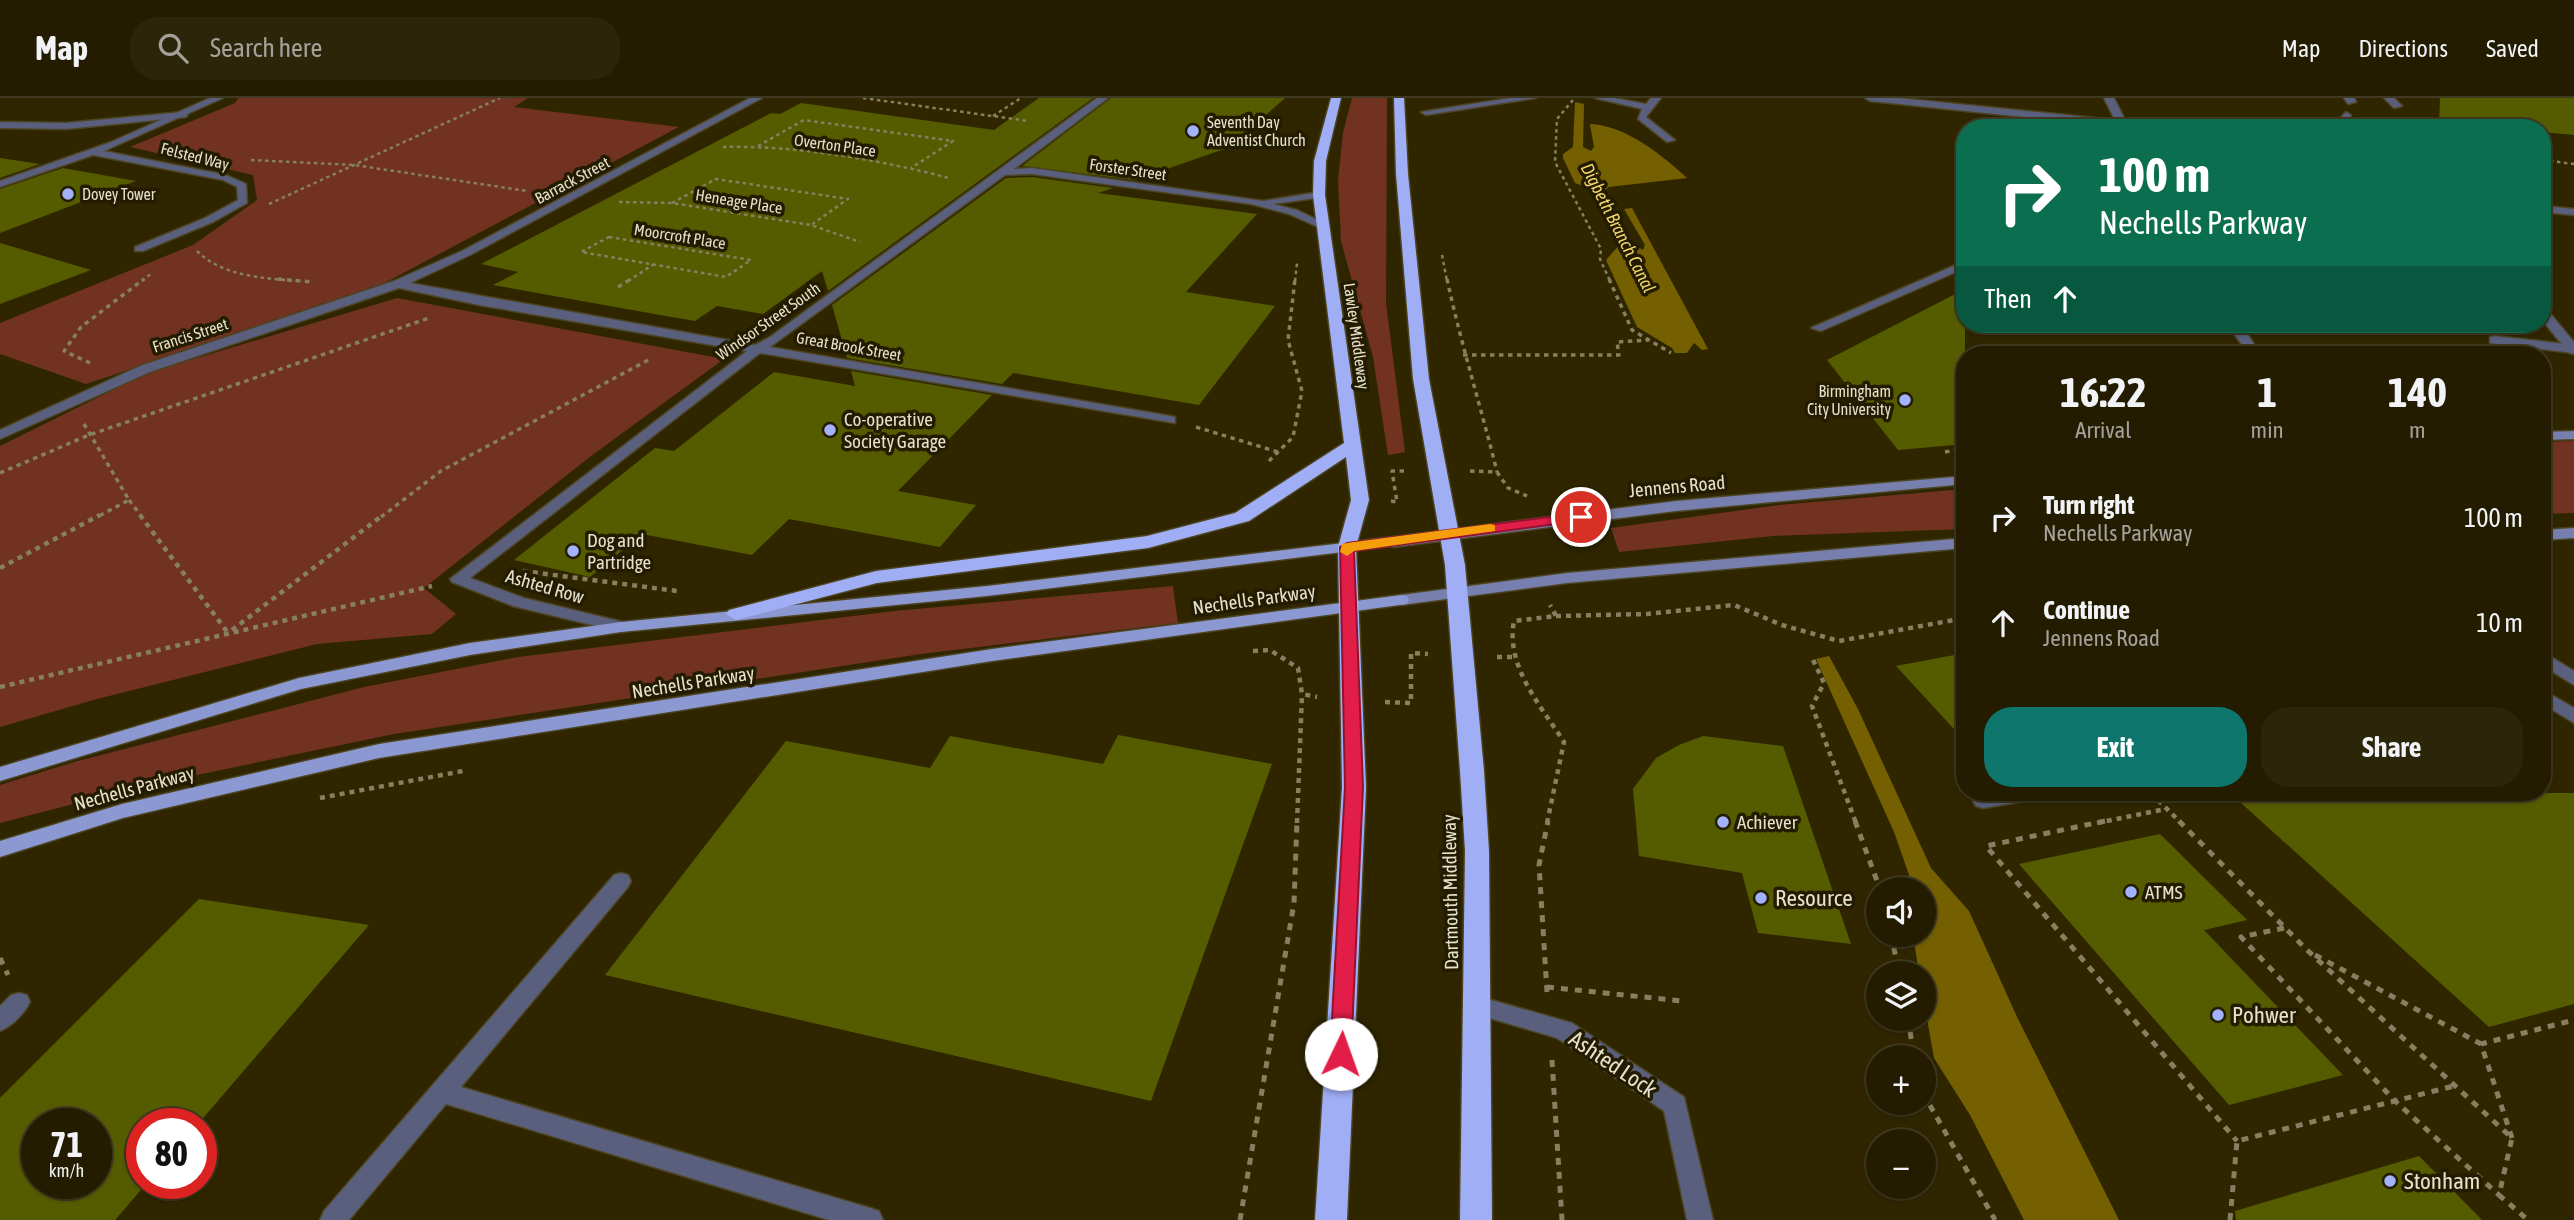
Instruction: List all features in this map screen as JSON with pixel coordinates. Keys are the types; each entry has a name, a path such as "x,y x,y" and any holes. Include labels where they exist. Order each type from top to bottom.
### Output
{"highway":[{"name":"Lawley Middleway","path":"1336,98 1320,161 1320,195 1360,499 1347,547 1349,608"},
{"path":"1399,98 1402,174 1421,379 1438,459 1448,534"},
{"path":"736,614 876,577 1149,542 1242,517 1351,446"},
{"name":"Dartmouth Middleway","path":"1448,534 1455,565 1455,594 1464,656 1476,838 1476,1220"},
{"path":"1331,1220 1354,787 1349,608"}],"main road":[{"path":"2551,436 2574,435"},
{"name":"Jennens Road","path":"1393,542 1676,506 1956,481"},
{"path":"2551,534 2574,533"},
{"name":"Nechells Parkway","path":"0,774 299,684 470,649 621,627 987,591 1393,542"},
{"path":"1455,594 1567,578 1956,544"},
{"name":"Nechells Parkway","path":"0,849 122,811 379,751 992,655 1455,594"}],"street":[{"path":"0,184 95,152 218,98"},
{"name":"Barrack Street","path":"398,284 572,198 757,98"},
{"name":"Windsor Street South","path":"458,579 759,348 775,340 1103,98"},
{"path":"1426,112 1531,98"},
{"path":"1600,98 1646,107"},
{"path":"1656,98 1646,107 1641,117 1670,139"},
{"path":"1870,98 2067,119"},
{"path":"2109,98 2120,119"},
{"path":"2389,98 2397,106"},
{"path":"0,125 66,126 183,115"},
{"path":"2344,119 2346,115"},
{"name":"Felsted Way","path":"95,152 226,178 242,187 243,201 209,220 139,249"},
{"name":"Forster Street","path":"1002,174 1022,170 1251,201 1293,212 1322,225"},
{"name":"Forster Street","path":"1251,201 1320,195"},
{"path":"2551,210 2574,212"},
{"path":"1817,328 1956,267"},
{"name":"Great Brook Street","path":"398,284 479,301 1170,420"},
{"name":"Francis Street","path":"0,435 145,369 398,284"},
{"path":"2551,322 2574,349"},
{"path":"2495,340 2548,346"},
{"path":"2551,346 2574,349"},
{"name":"Ashted Row","path":"458,579 519,602 621,627"},
{"path":"2551,663 2574,679"},
{"path":"2551,701 2574,717"},
{"path":"332,1220 621,881"},
{"path":"0,1021 19,1002"},
{"name":"Ashted Lock","path":"1477,1005 1564,1030 1675,1105 1700,1220"},
{"path":"441,1092 870,1220"}],"path":[{"path":"258,209 500,98"},
{"path":"863,98 1063,127"},
{"path":"993,116 1021,98"},
{"path":"1573,98 1557,119 1555,162 1601,249 1600,259 1632,330 1671,353"},
{"path":"757,146 804,120 953,141 911,168"},
{"name":"Overton Place","path":"677,143 731,148 757,146 911,168 933,176 988,184"},
{"name":"Heneage Place","path":"249,159 354,165 572,198 672,203 811,225 848,240 899,248"},
{"path":"2551,161 2574,164"},
{"path":"672,203 716,179 848,199 811,225"},
{"name":"Moorcroft Place","path":"618,287 654,264 726,276 751,260 608,237 581,252 654,264"},
{"path":"193,246 204,261 266,279 319,282"},
{"path":"97,366 64,351 81,327 157,269"},
{"path":"0,473 89,435 479,301"},
{"path":"228,633 440,471 689,337"},
{"path":"1497,472 1478,394 1463,355 1619,355 1617,342 1649,340"},
{"path":"1170,420 1279,452 1293,437 1302,391 1295,371"},
{"path":"64,406 84,423 128,500 228,633"},
{"path":"0,568 128,500"},
{"path":"0,687 458,579 513,569 677,591"},
{"path":"1556,616 1647,614 1734,605 1782,625 1839,641 1956,620"},
{"path":"1513,657 1564,742 1539,864 1562,1220"},
{"path":"1813,660 1824,683 1812,706 1876,877"},
{"path":"1240,1220 1293,903 1302,694"},
{"path":"312,800 474,769"},
{"path":"2158,801 2307,950 2512,1138"},
{"path":"2166,809 1986,846 2237,1141 2230,1220"},
{"path":"2284,928 2241,937 2395,1101 2528,1220"},
{"path":"2307,950 2481,1044 2574,1020"},
{"path":"1547,987 1682,1001"},
{"path":"2481,1044 2512,1138 2499,1195"},
{"path":"2237,1141 2455,1086"},
{"path":"1935,1115 1995,1220"}],"shaded area":[{"path":"238,98 528,98 514,107 679,127 375,288 86,384 0,354 0,323 193,245 257,200 253,175 130,147 235,103"},
{"path":"1352,98 1387,98 1386,303 1405,452 1388,455 1373,357 1341,241 1338,180 1343,133"},
{"path":"397,298 724,359 591,456 424,588 456,614 432,634 317,644 97,699 0,727 0,446 147,373"},
{"path":"2574,441 2574,513 2551,514 2551,442"},
{"path":"1956,490 1956,529 1773,536 1619,552 1611,528 1779,505"},
{"path":"1173,586 1178,623 921,654 394,734 139,787 0,823 0,785 74,762 364,687 518,657 894,611"}],"water":[{"name":"Digbeth Branch Canal","path":"1575,102 1584,104 1583,147 1591,151 1594,147 1590,124 1603,126 1629,135 1642,143 1687,178 1609,187 1605,190 1631,243 1643,250 1645,245 1624,209 1632,208 1708,349 1702,350 1694,343 1687,353 1675,353 1672,348 1637,327 1606,260 1621,243 1599,196 1594,190 1575,183 1563,158 1563,154 1573,147"},
{"path":"1829,656 1858,709 1931,868 1969,911 2018,1019 2119,1220 2024,1220 1970,1115 1936,1061 1936,1045 1932,1045 1929,1031 1936,1031 1936,961 1917,961 1915,947 1936,947 1936,877 1909,877 1894,832 1816,659"}],"building":[{"path":"1039,98 1093,98 828,291 822,271 763,314 717,306 695,321 660,315 493,285 518,272 481,264 771,113 780,114 801,103 994,130"},
{"path":"1111,98 1285,98 1230,147 1135,180 1022,166"},
{"path":"2440,98 2574,98 2574,135 2551,133 2551,119 2439,119"},
{"path":"0,158 40,164 0,178"},
{"name":"Dovey Tower","path":"63,168 136,181 0,233 0,189"},
{"path":"1032,177 1113,188 1098,193 1257,214 1186,292 1275,306 1199,405 1013,373 1002,384 847,358 832,305 1006,178"},
{"path":"0,243 91,270 0,304"},
{"path":"1956,294 1956,333 1965,333 1965,346 1956,346 1956,445 1898,450 1827,360"},
{"path":"851,371 992,395 898,491 976,505 940,547 789,519 752,555 642,534 590,577 514,560 655,448 674,451 774,372 855,386"},
{"path":"1956,655 1956,731 1896,666"},
{"path":"1118,735 1272,764 1151,1101 605,975 786,741 930,768 950,736 1103,764"},
{"name":"Achiever","path":"1703,736 1783,746 1851,944 1758,933 1742,873 1639,856 1633,789 1656,758"},
{"path":"2551,793 2574,793 2574,1004 2489,1027 2239,801 2551,801"},
{"path":"2160,834 2247,920 2204,930 2343,1075 2229,1105 2019,864"},
{"path":"199,899 369,925 212,1108 126,1108 126,1199 133,1199 115,1220 0,1220 0,1098"},
{"name":"Stonham","path":"2419,1156 2482,1220 2236,1220 2235,1211"}],"slow traffic":[{"path":"1347,552 1347,547 1490,528"}],"place":[{"name":"Seventh Day Adventist Church","path":"1193,131"},
{"name":"Dovey Tower","path":"68,194"},
{"name":"Birmingham City University","path":"1905,400"},
{"name":"Co-operative Society Garage","path":"830,430"},
{"name":"Dog and Partridge","path":"573,551"},
{"name":"Achiever","path":"1723,822"},
{"name":"ATMS","path":"2131,892"},
{"name":"Resource","path":"1761,898"},
{"name":"Pohwer","path":"2218,1015"},
{"name":"Stonham","path":"2390,1181"}],"route":[{"path":"1341,1054 1354,787 1347,547 1581,517"}]}
